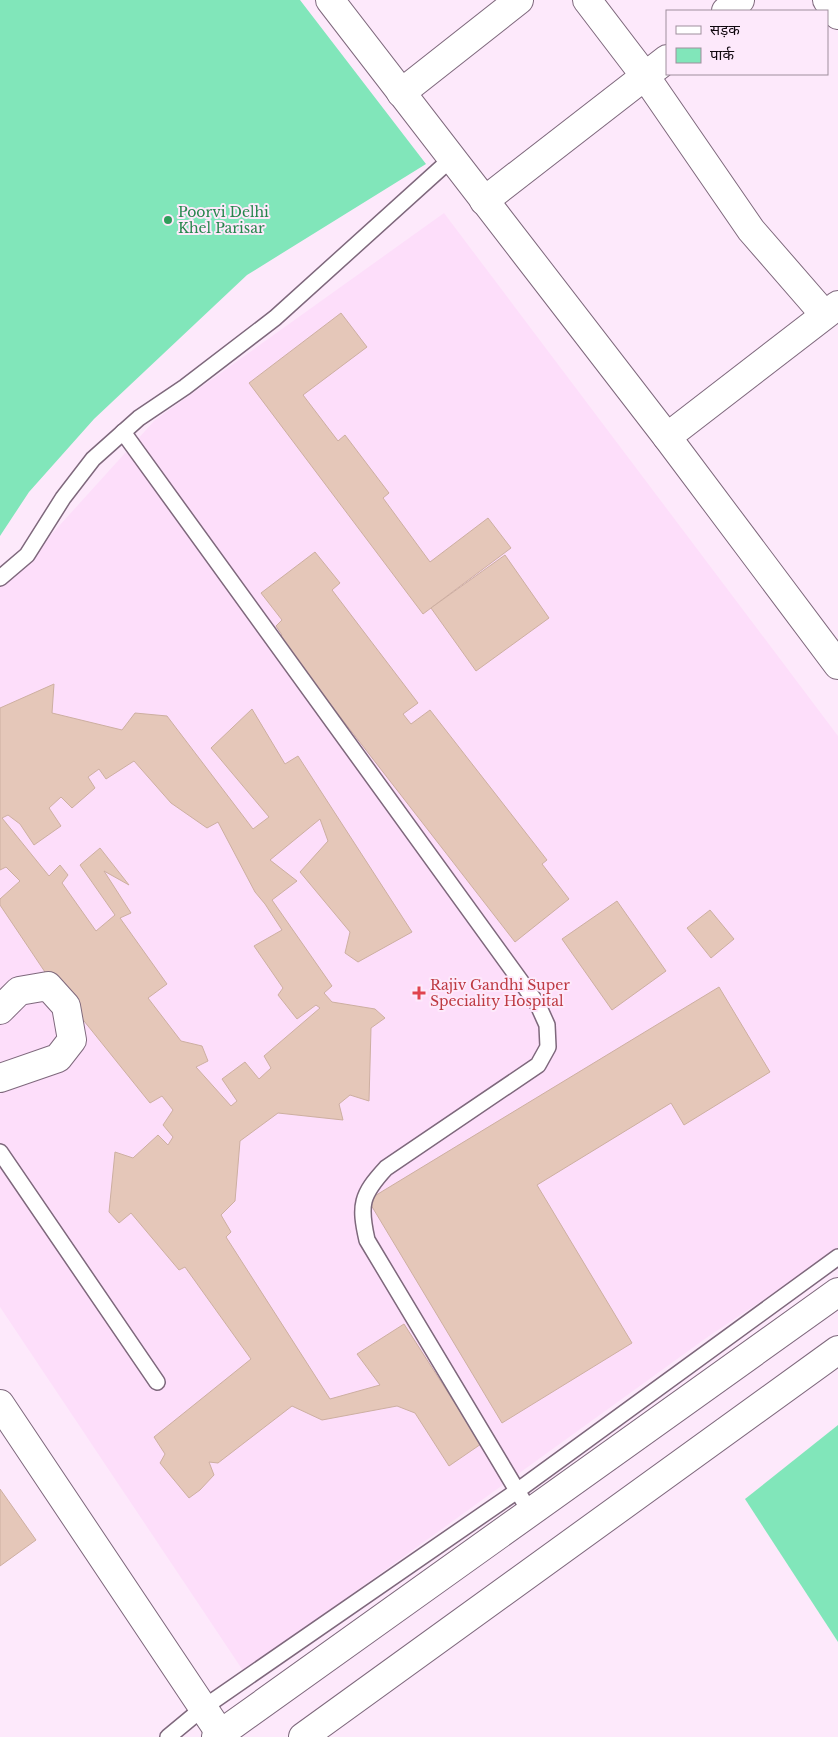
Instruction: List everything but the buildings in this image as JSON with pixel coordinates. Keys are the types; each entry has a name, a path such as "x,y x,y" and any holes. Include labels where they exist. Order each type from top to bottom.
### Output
{"street":[{"path":"330,0 451,159 667,436 838,665"},
{"path":"401,92 519,0"},
{"path":"586,0 645,76 751,230 831,310 667,436"},
{"path":"727,10 740,0"},
{"path":"827,0 838,14"},
{"path":"484,201 666,60"},
{"path":"0,1010 19,991 48,986 66,1006 72,1040 58,1058 0,1078"},
{"path":"0,1404 203,1708 218,1735 523,1502 838,1292"},
{"path":"303,1737 838,1350"}],"lane":[{"path":"0,578 27,555 63,498 93,458 123,432 275,318 451,159"},
{"path":"123,432 343,737 493,940 538,1004 547,1025 548,1047 538,1065 386,1168 370,1185 361,1214 367,1240 523,1502"},
{"path":"0,1152 157,1382"},
{"path":"168,1737 203,1708 523,1502 838,1257"}],"shaded area":[{"name":"Rajiv Gandhi Super Speciality Hospital","path":"444,213 838,736 838,1250 709,1336 244,1672 0,1307 0,583 49,537 155,420"}],"green space":[{"name":"Poorvi Delhi Khel Parisar","path":"0,0 300,0 426,164 247,275 94,419 29,492 0,536"},
{"path":"838,1425 838,1642 745,1499"}],"place":[{"name":"Poorvi Delhi Khel Parisar","path":"168,220"},
{"name":"Rajiv Gandhi Super Speciality Hospital","path":"419,993"}]}
